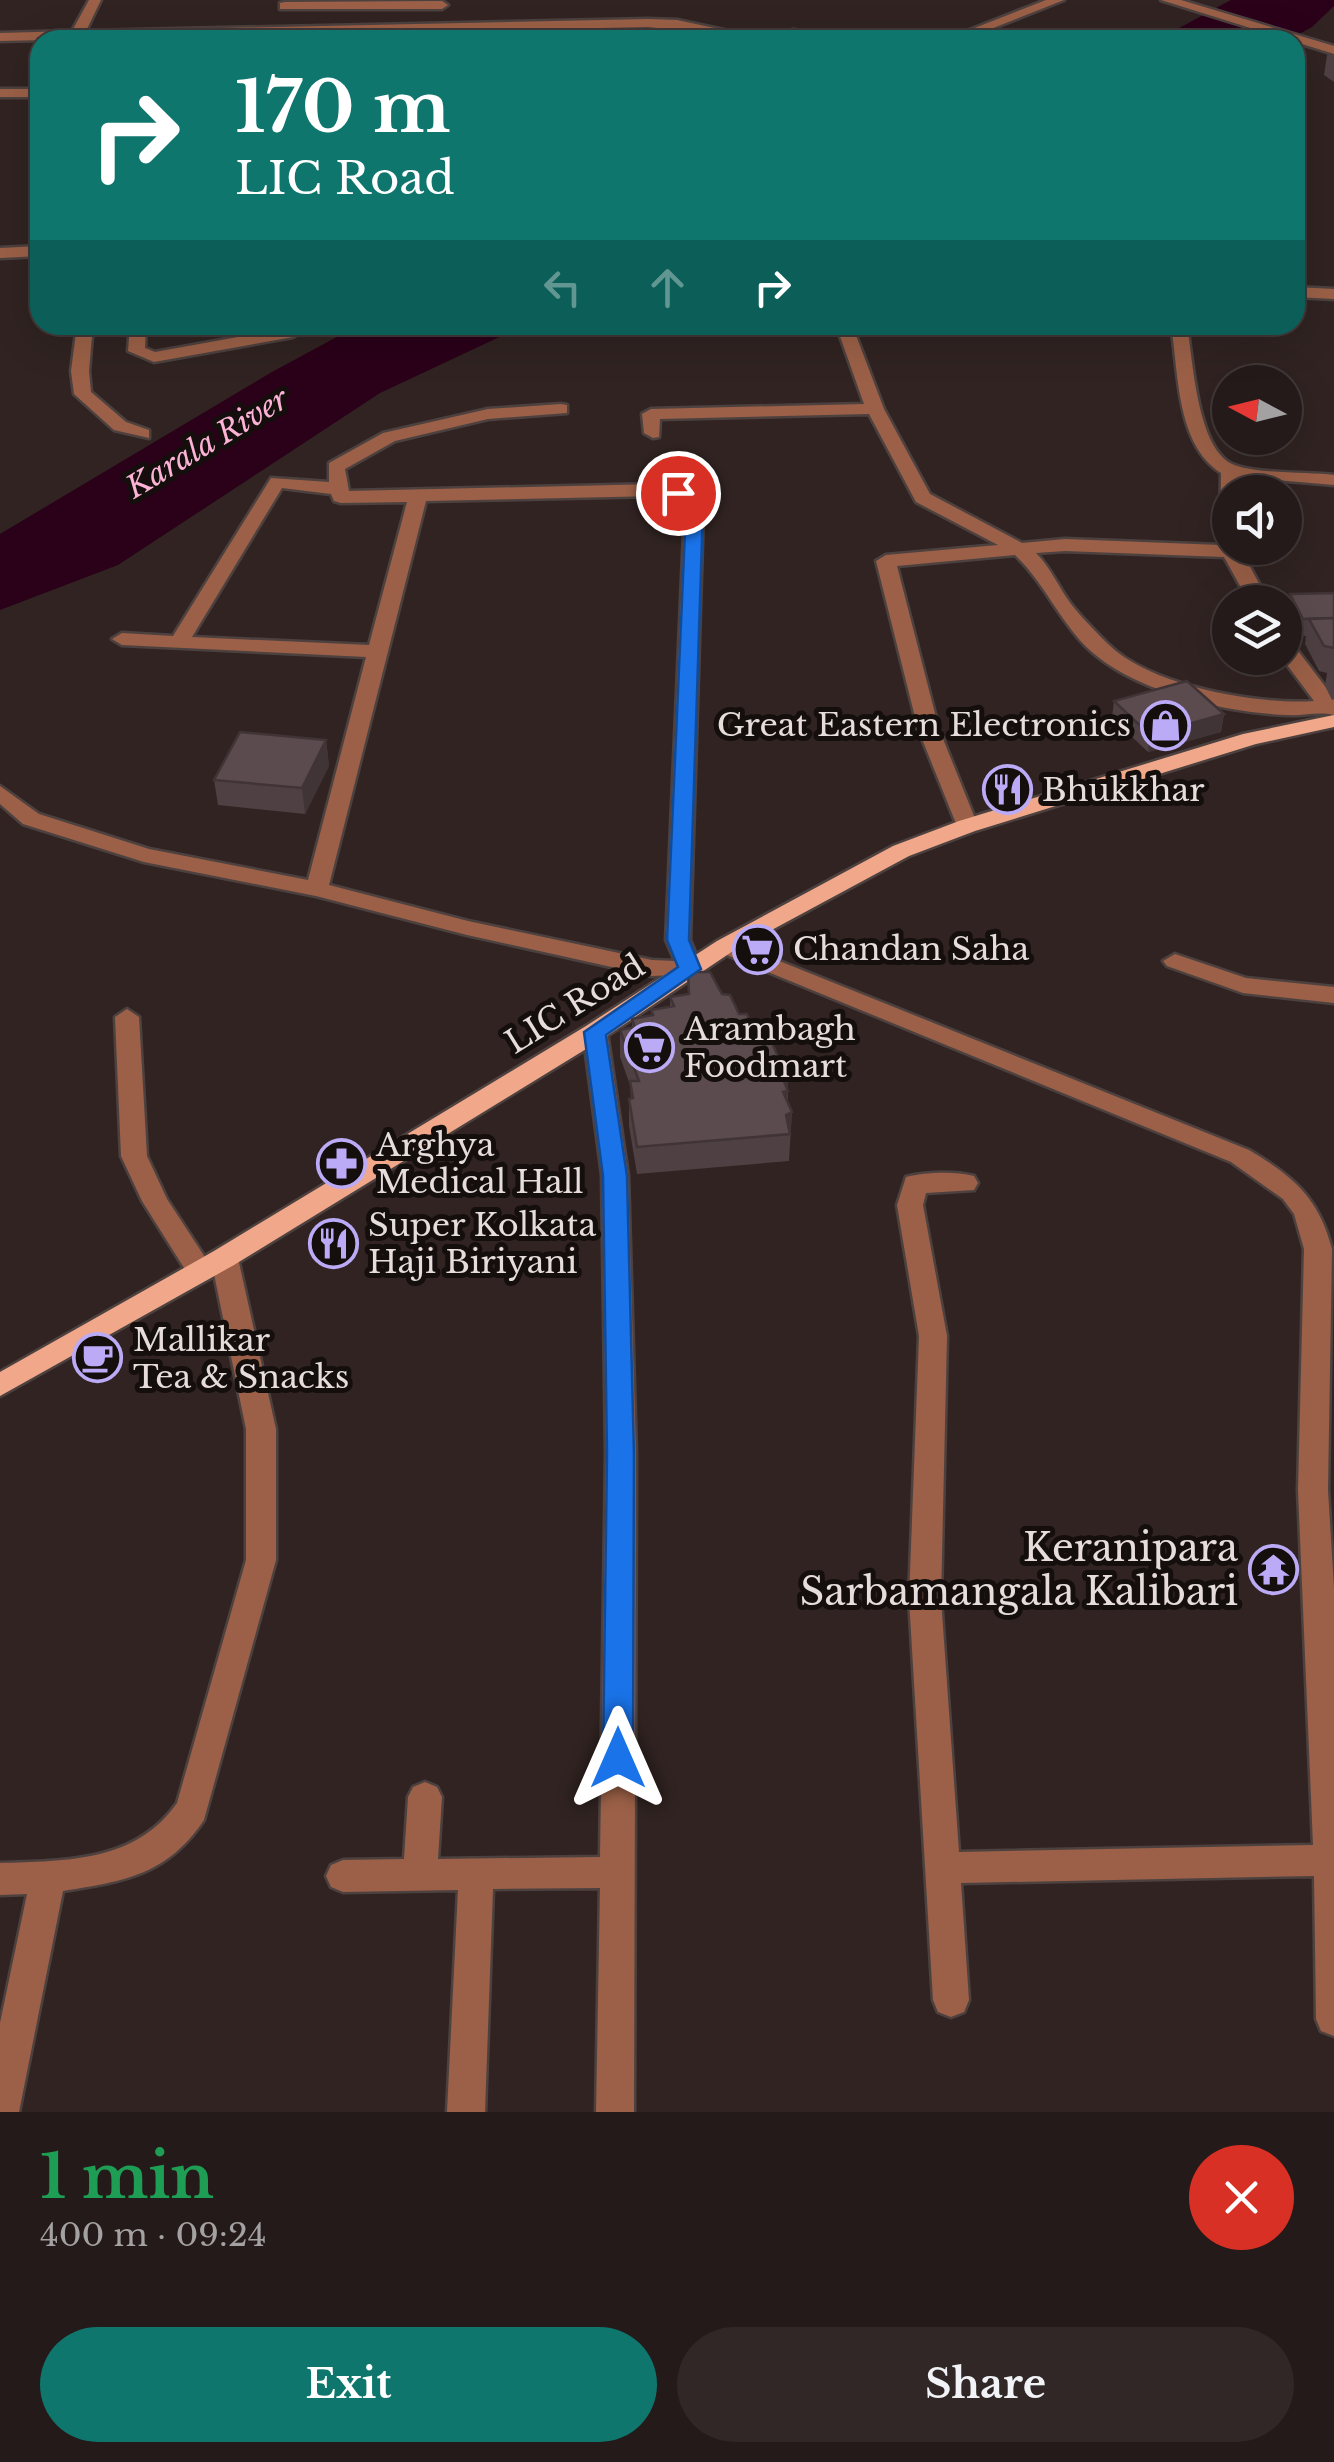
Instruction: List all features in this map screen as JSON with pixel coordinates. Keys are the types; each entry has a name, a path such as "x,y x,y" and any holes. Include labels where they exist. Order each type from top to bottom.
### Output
{"main road":[{"name":"LIC Road","path":"0,1385 213,1265 595,1032 724,946 901,850 1332,712"}],"street":[{"path":"80,30 95,0"},
{"path":"973,30 1041,0"},
{"path":"963,30 1058,0"},
{"path":"1167,0 1269,30"},
{"path":"442,5 286,3 282,30 662,24 700,30"},
{"path":"656,30 662,24"},
{"path":"0,36 30,36"},
{"path":"0,93 30,93"},
{"path":"0,255 30,253"},
{"path":"1305,293 1334,294"},
{"path":"84,335 80,371 84,394 120,426 143,434"},
{"path":"137,335 136,351 154,357 276,335"},
{"path":"848,335 875,408 924,498 1021,550 1036,564 1090,640 1122,664 1214,699 1332,712"},
{"path":"1181,335 1197,433 1210,458 1230,471 1334,480"},
{"path":"653,433 650,414 875,408"},
{"path":"0,793 31,819 144,855 317,889 652,968 690,969 678,940 693,504 678,493 658,490 341,497 339,489 335,468 389,436 488,414 562,410"},
{"path":"179,642 277,482 339,489"},
{"path":"317,889 418,496"},
{"path":"967,826 950,793 921,705 886,561 1065,544 1212,550"},
{"path":"122,639 379,652"},
{"path":"1302,671 1332,712"},
{"path":"724,946 1240,1156 1289,1187 1310,1213 1326,1250 1323,1490 1334,2019"},
{"path":"1175,961 1242,985 1334,995"},
{"path":"0,1878 48,1877 135,1863 153,1854 182,1828 197,1790 261,1560 261,1430 213,1265 142,1179 134,1156 126,1018"},
{"path":"595,1032 615,1176 621,1454 615,2112"},
{"path":"952,2000 940,1868 925,1600 933,1336 910,1205 915,1184 965,1183"},
{"path":"420,1875 426,1797"},
{"path":"940,1868 1330,1860"},
{"path":"343,1876 617,1872"},
{"path":"466,2112 476,1874"},
{"path":"0,2112 48,1877"}],"water":[{"path":"1231,0 1334,0 1334,6 1305,31 1176,30"},
{"name":"Karala River","path":"340,335 504,335 380,393 118,565 0,610 0,534"}],"building":[{"path":"1334,593 1334,618 1303,619 1302,594"},
{"path":"1334,618 1334,648 1324,646 1309,619"},
{"path":"1187,681 1224,714 1150,735 1114,701"},
{"path":"240,732 326,740 302,788 214,780"},
{"path":"688,972 710,972 722,994 730,995 739,1014 747,1014 752,1028 760,1027 764,1039 771,1041 788,1078 783,1079 788,1091 783,1092 792,1112 786,1115 790,1134 637,1147 629,1099 633,1098 630,1081 639,1081 620,1030 635,1027 632,1019 653,1015 651,1010 674,1006 670,997 689,994"}],"place":[{"name":"Great Eastern Electronics","path":"1166,725"},
{"name":"Bhukkhar","path":"1007,790"},
{"name":"Chandan Saha","path":"758,949"},
{"name":"Arambagh Foodmart","path":"649,1047"},
{"name":"Arghya Medical Hall","path":"341,1163"},
{"name":"Super Kolkata Haji Biriyani","path":"333,1243"},
{"name":"Mallikar Tea & Snacks","path":"98,1358"},
{"name":"Keranipara Sarbamangala Kalibari","path":"1273,1569"}],"route":[{"path":"618,1758 621,1454 615,1176 595,1032 690,969 678,940 694,509 690,500 678,493"}]}
